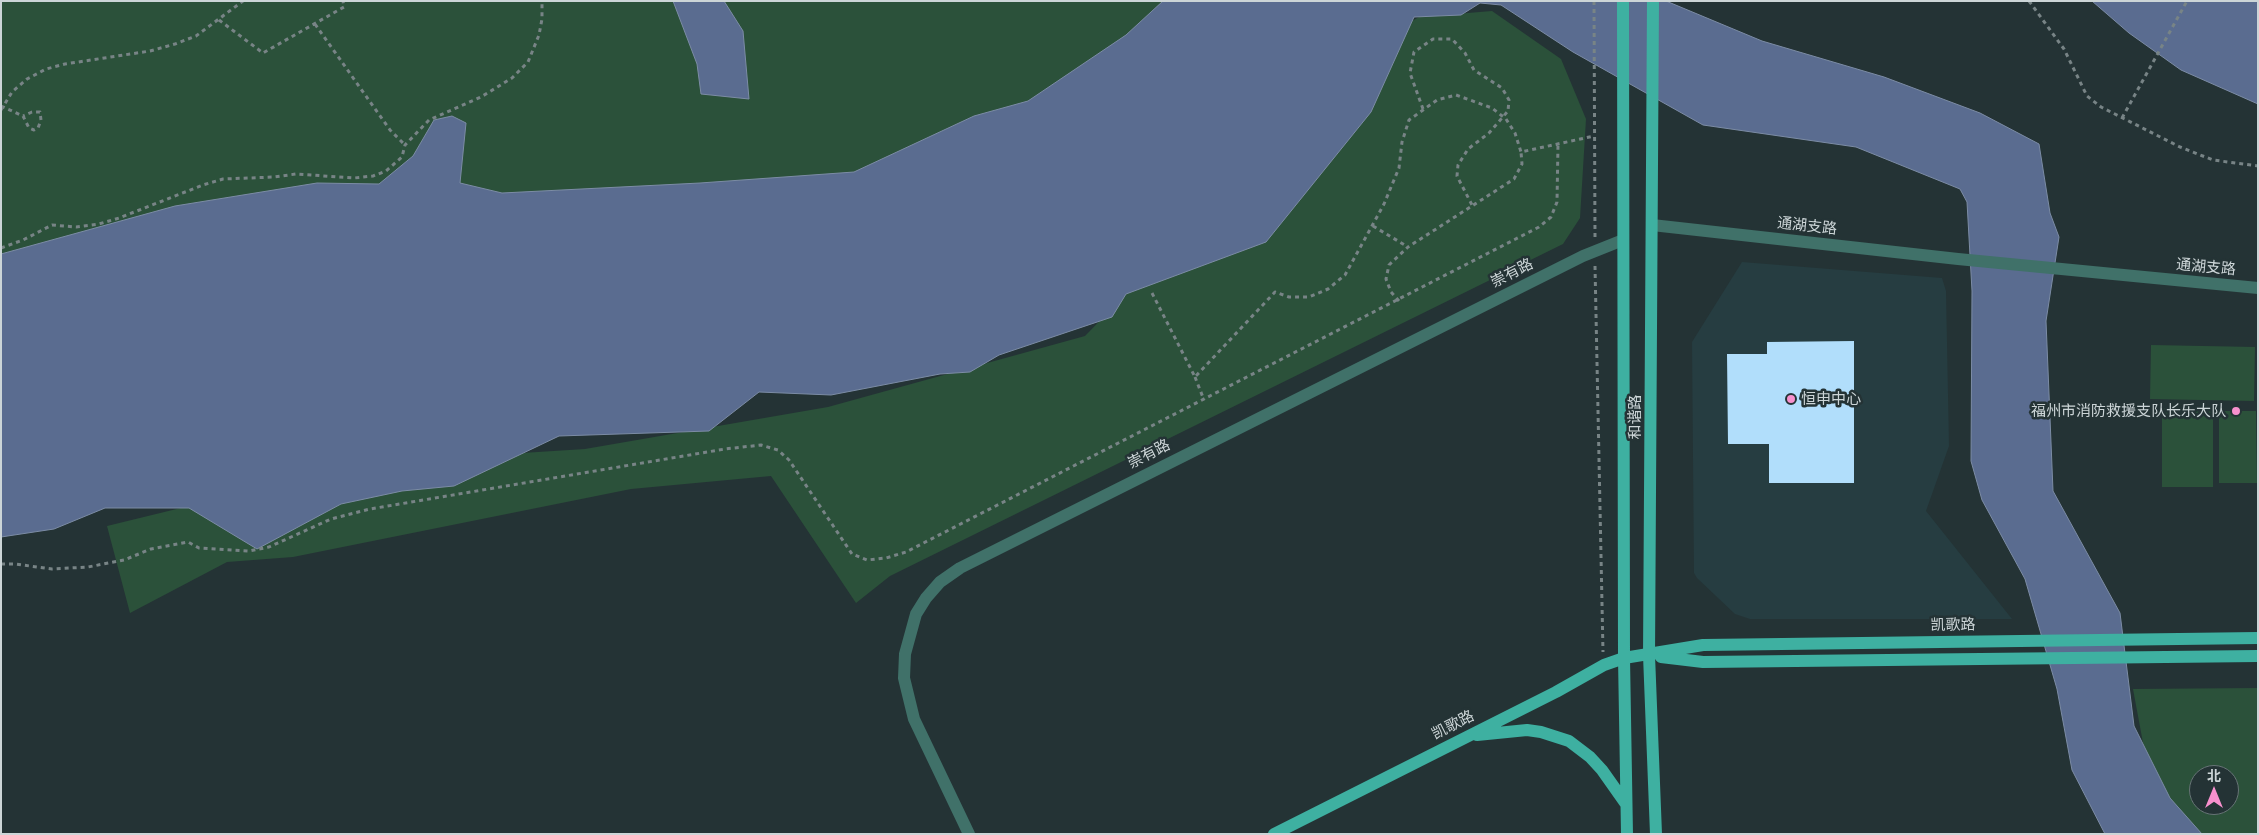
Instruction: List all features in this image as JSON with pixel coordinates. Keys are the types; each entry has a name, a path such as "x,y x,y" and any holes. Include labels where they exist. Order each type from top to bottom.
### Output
{"main road":[{"name":"和谐路","path":"1623,1 1624,658 1627,834"},
{"name":"和谐路","path":"1653,1 1649,655 1656,834"},
{"name":"凯歌路","path":"1274,834 1556,692 1604,665 1624,658 1703,645 2258,638"},
{"name":"凯歌路","path":"1649,655 1703,662 2258,656"},
{"path":"1462,738 1501,731 1527,730 1564,739 1590,757 1602,770 1626,804"}],"street":[{"name":"通湖支路","path":"1652,219 1958,259 2258,288"},
{"name":"崇有路","path":"969,834 914,719 904,678 905,654 916,614 926,598 940,582 960,568 1595,251 1623,240"}],"path":[{"path":"23,116 32,112 40,112 41,120 38,128 34,130 30,128 23,116 2,108 12,92 28,79 46,69 66,64 150,51 175,44 196,36 243,1"},
{"path":"219,20 263,53 344,7 343,1"},
{"path":"1,248 23,240 52,225 76,227 99,224 120,218 223,179 274,178 296,174 354,178 373,176 386,171 402,157 405,145 429,120 481,97 512,78 528,62 539,35 542,19 542,1"},
{"path":"1594,1 1595,251 1604,665"},
{"path":"2029,1 2064,49 2087,96 2101,107 2180,147 2214,160 2258,166"},
{"path":"2122,118 2187,1"},
{"path":"315,24 390,130 405,145"},
{"path":"1423,108 1410,73 1414,52 1433,39 1452,39 1465,53 1474,70 1502,88 1509,100 1508,111 1489,133 1468,149 1458,165 1457,176 1472,205"},
{"path":"1195,377 1276,292 1289,297 1309,297 1328,289 1345,275 1373,226 1400,168 1402,142 1409,120 1423,108 1437,100 1456,95 1492,108 1503,117 1514,133 1521,152 1522,164 1514,179 1408,247 1388,265 1386,279 1391,292 1399,301"},
{"path":"1521,152 1594,136"},
{"path":"1,564 52,569 88,567 124,560 151,549 188,542 199,548 249,551 269,547 331,519 370,509 620,466 761,445 778,450 789,460 852,554 867,560 886,558 906,552 1399,301 1539,227 1551,217 1557,202 1558,144"},
{"path":"1373,226 1408,247"},
{"path":"1152,293 1195,377 1204,400"}],"shaded area":[{"path":"1742,262 1942,278 1946,291 1949,446 1926,511 2012,619 1750,619 1735,614 1697,578 1694,573 1692,342"}],"green space":[{"path":"1,1 1178,1 1066,131 718,231 1,302"},
{"path":"1492,11 1561,59 1586,119 1580,218 1563,244 890,576 856,603 771,476 631,489 293,557 227,562 130,613 107,526 365,463 585,449 828,407 1085,336 1393,32 1419,17"},
{"path":"2151,345 2255,347 2254,401 2150,399"},
{"path":"2162,408 2213,408 2213,487 2162,487"},
{"path":"2219,411 2256,411 2257,483 2219,483"},
{"path":"2258,688 2258,834 2191,834 2149,775 2133,689"}],"water":[{"path":"673,1 724,1 743,31 749,99 701,94 697,64"},
{"path":"1163,1 1666,1 1762,41 1884,77 1980,113 2039,144 2050,213 2059,237 2046,321 2053,491 2120,613 2134,726 2170,798 2202,834 2105,834 2072,770 2057,689 2025,579 1982,500 1971,461 1972,291 1967,202 1960,189 1856,147 1703,125 1573,52 1501,5 1480,3 1461,15 1414,17 1371,112 1266,242 1126,294 1112,317 999,355 970,372 940,374 831,395 759,392 709,431 559,436 454,486 402,491 341,504 257,549 189,508 105,508 54,529 1,537 1,254 175,206 317,183 379,184 413,156 434,120 452,116 466,123 460,183 502,193 700,183 854,172 974,116 1028,101 1126,35"},
{"path":"2092,1 2258,1 2258,104 2181,70 2129,33"}],"building":[{"name":"恒申中心","path":"1854,341 1854,483 1769,483 1769,444 1728,444 1727,354 1767,354 1767,342"}],"place":[{"name":"恒申中心","path":"1791,399"},
{"name":"福州市消防救援支队长乐大队","path":"2236,411"}]}
